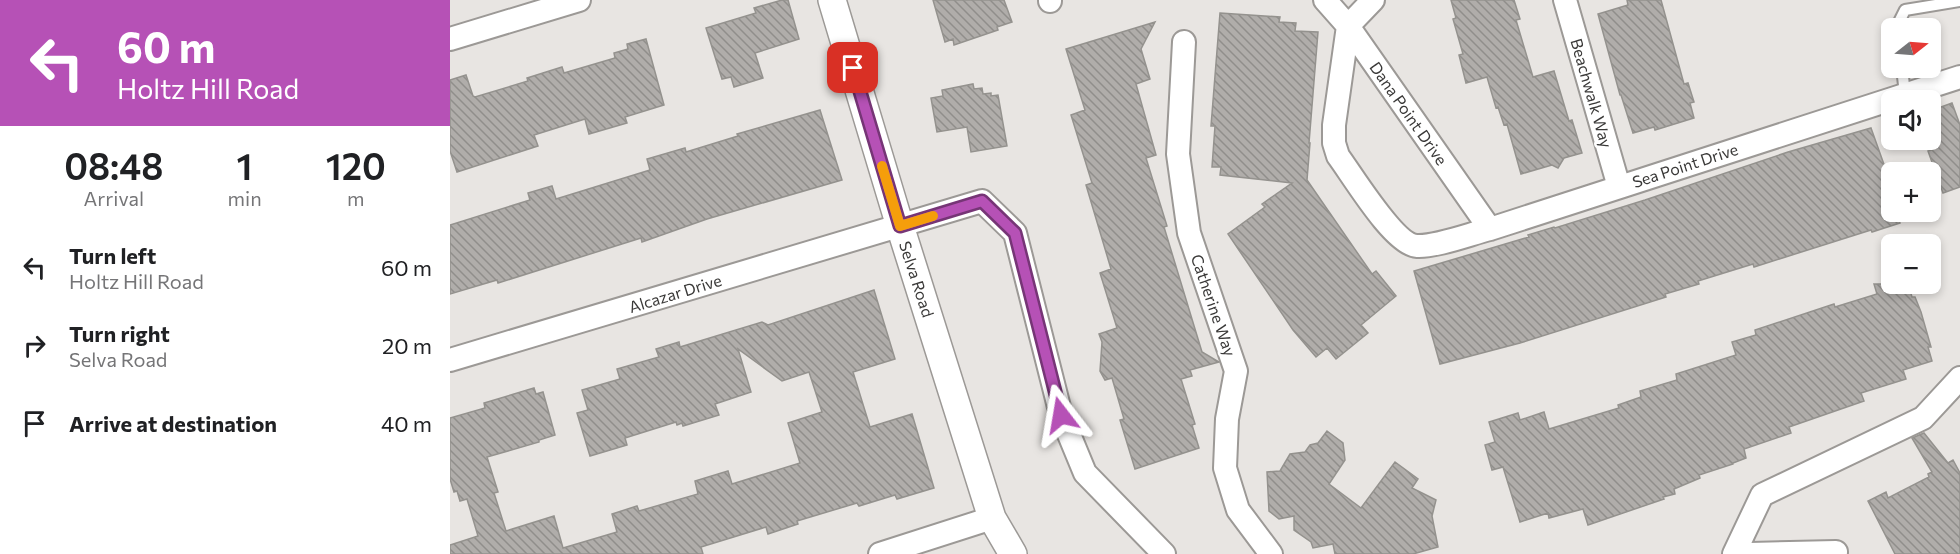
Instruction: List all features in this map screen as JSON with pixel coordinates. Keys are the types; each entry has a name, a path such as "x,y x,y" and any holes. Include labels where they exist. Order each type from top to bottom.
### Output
{"street":[{"path":"450,39 579,0"},
{"name":"Selva Road","path":"832,0 992,518 1013,554"},
{"name":"Dana Point Drive","path":"1325,0 1348,26 1490,229"},
{"path":"1348,26 1373,0"},
{"name":"Beachwalk Way","path":"1565,0 1619,187"},
{"name":"Sea Point Drive","path":"1348,26 1334,125 1335,149 1394,233 1408,245 1426,246 1490,229 1881,102"},
{"name":"Catherine Way","path":"1184,42 1178,154 1189,233 1236,371 1227,419 1225,468 1238,510 1271,554"},
{"name":"Sea Point Drive","path":"1917,90 1960,76"},
{"name":"Alcazar Drive","path":"450,360 982,201 1015,233 1061,415 1085,473 1164,554"},
{"path":"1734,554 1761,495 1923,418 1960,378"},
{"path":"880,554 992,518"},
{"path":"1749,554 1836,552"}],"lane":[{"path":"1901,18 1905,10 1960,1"}],"building":[{"path":"788,0 799,39 755,53 763,78 734,87 731,77 722,79 706,28 756,13 754,8"},
{"path":"933,0 1004,0 1012,22 997,27 998,30 954,45 953,39 945,42"},
{"path":"1451,0 1514,0 1520,19 1516,20 1533,77 1554,71 1569,121 1572,120 1582,153 1564,158 1558,168 1552,165 1521,174 1507,124 1504,125 1498,107 1496,108 1487,77 1466,83 1459,55 1463,54 1453,19 1456,18"},
{"path":"1627,0 1661,0 1684,84 1688,83 1694,102 1690,103 1694,118 1655,130 1654,127 1633,133 1598,14 1628,5"},
{"path":"1220,13 1280,17 1279,22 1296,23 1295,31 1318,32 1307,180 1372,274 1376,271 1396,296 1361,325 1368,333 1336,359 1327,348 1316,357 1293,330 1228,234 1265,207 1262,204 1292,183 1220,175 1221,167 1212,167 1215,126 1211,126"},
{"path":"1155,22 1141,49 1150,79 1136,84 1156,155 1146,158 1167,226 1164,227 1202,352 1219,362 1190,370 1192,376 1181,379 1195,424 1192,425 1199,448 1135,469 1120,420 1124,419 1112,378 1105,380 1100,371 1102,342 1099,334 1117,328 1100,273 1111,269 1086,185 1092,183 1071,115 1085,110 1066,49"},
{"path":"646,39 664,105 625,117 627,123 589,134 585,119 534,135 538,146 457,172 450,151 450,80 466,75 475,97 528,81 527,78 562,67 564,73 615,58 614,53 628,49 627,44"},
{"path":"973,84 974,89 982,88 983,94 998,95 1007,146 971,152 967,127 937,132 931,98 943,96 942,90"},
{"path":"1952,103 1960,125 1960,187 1943,193 1941,162 1932,162 1928,151 1941,150 1941,107"},
{"path":"820,110 842,180 707,219 642,242 641,238 498,283 497,280 450,294 450,225 530,200 528,193 552,186 556,199 650,170 647,159 685,148 686,152 738,136 737,134"},
{"path":"1871,128 1883,162 1881,162 1881,222 1900,223 1754,267 1753,264 1698,281 1699,284 1665,294 1666,297 1520,343 1440,364 1414,271 1529,237 1528,235 1645,200 1788,152"},
{"path":"1874,284 1881,284 1881,294 1911,294 1912,297 1915,297 1921,312 1931,347 1928,347 1932,361 1903,370 1906,379 1861,393 1864,401 1789,427 1791,433 1744,449 1746,458 1699,475 1700,478 1674,489 1675,494 1663,497 1664,499 1588,525 1583,509 1549,518 1548,513 1520,522 1503,467 1492,470 1485,445 1495,442 1489,422 1518,413 1520,420 1544,412 1549,429 1619,408 1618,405 1641,397 1640,391 1677,380 1676,374 1736,355 1732,342 1756,335 1755,330 1834,304 1835,307 1877,294"},
{"path":"874,290 895,359 853,372 870,427 912,414 934,488 897,499 895,495 859,506 857,503 797,521 798,524 768,534 766,527 701,547 703,554 450,554 450,545 478,536 467,499 460,501 450,479 450,418 485,408 484,403 534,388 536,394 543,392 555,435 487,457 498,492 494,493 506,531 554,516 563,548 617,532 612,514 637,506 639,511 698,494 695,481 728,471 732,484 800,463 788,423 822,412 809,372 782,381 738,349 751,392 715,404 719,415 683,426 682,423 677,425 676,422 625,438 627,445 590,456 577,413 588,410 582,390 620,379 617,369 659,357 656,349 679,342 680,347 762,322 768,325"},
{"path":"1327,431 1343,443 1345,460 1329,484 1361,508 1395,462 1418,479 1412,488 1436,500 1432,516 1438,547 1413,554 1335,554 1333,544 1313,548 1311,542 1294,530 1294,516 1279,519 1269,511 1267,472 1280,471 1290,454 1305,452 1310,445 1318,443"},
{"path":"1924,433 1948,463 1953,460 1960,473 1960,554 1895,554 1868,501 1886,492 1888,498 1929,477 1928,474 1932,472 1912,438"}],"slow traffic":[{"path":"882,166 900,226 933,216"}],"route":[{"path":"853,68 900,226 982,201 1015,233 1061,415"}]}
